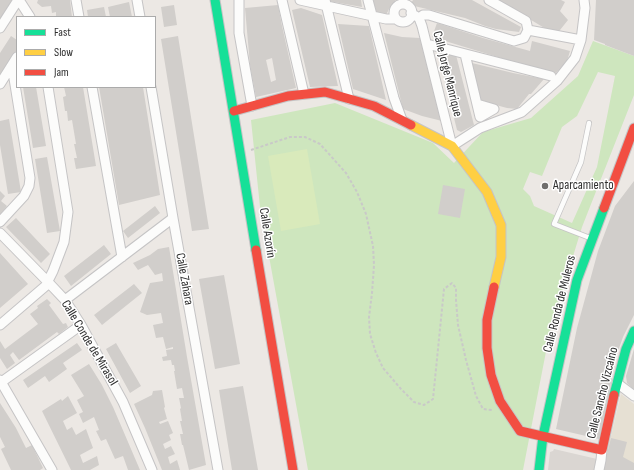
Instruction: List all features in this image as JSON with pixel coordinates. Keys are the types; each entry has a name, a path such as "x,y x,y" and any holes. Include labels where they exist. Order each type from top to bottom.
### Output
{"street":[{"path":"0,28 18,0 29,16"},
{"path":"76,0 79,16"},
{"path":"137,0 140,16"},
{"name":"Calle Azorín","path":"215,0 293,470"},
{"path":"239,0 239,33 252,106"},
{"path":"282,0 304,94"},
{"path":"300,0 326,3 372,16 386,19 396,19 401,22 415,16 429,15 514,41 524,38 527,26"},
{"path":"368,0 394,98 402,120"},
{"path":"490,0 527,26 581,40"},
{"path":"452,146 480,128 522,112 557,81 575,58 581,40 585,8 584,0"},
{"path":"396,19 394,11 401,2 408,6 415,16"},
{"path":"326,3 348,99"},
{"name":"Calle Jorge Manrique","path":"415,16 422,26 452,146 487,192 501,225 501,257 486,320 487,348 491,375 500,401 520,430 543,436"},
{"path":"427,44 551,76"},
{"path":"465,54 477,104"},
{"path":"0,84 16,59"},
{"path":"0,222 24,196 29,186 30,178 12,66"},
{"path":"0,325 48,282 64,242 68,212 48,88"},
{"path":"92,88 122,257"},
{"name":"Calle Zahara","path":"152,88 173,218 218,470"},
{"name":"Calle Jorge Manrique","path":"234,110 288,96 325,92 374,106 452,146"},
{"name":"Calle Ronda de Muleros","path":"539,470 543,436 577,280 631,142 634,128"},
{"path":"65,300 173,218"},
{"name":"Calle Conde de Mirasol","path":"0,233 65,300 81,325 123,402 152,470"},
{"path":"52,470 0,382 81,325"},
{"name":"Calle Sancho Vizcaíno","path":"543,436 602,450 626,349 634,331"},
{"path":"617,383 634,396"},
{"path":"599,470 602,450"}],"lane":[{"path":"589,123 581,162 554,224 592,239"}],"path":[{"path":"241,154 290,137 305,137 320,144 346,173 357,192 366,214 373,246 374,265 368,317 370,334 383,368 400,389 414,402 424,405 433,399 444,289 452,283 456,288 458,325 476,396 483,409 507,411"}],"shaded area":[{"path":"621,394 634,404 634,470 603,470"},
{"path":"554,449 597,459 595,470 548,470 550,452"}],"green space":[{"path":"593,41 634,56 634,95 582,227 550,331 523,470 308,470 260,207 251,120 335,103 433,143 454,163 483,132 531,118 578,76","holes":["598,72 615,76 597,167 572,223 534,206 530,196 523,189 530,172 542,176 562,127 577,116"]},
{"path":"307,149 320,224 281,231 268,156"}],"building":[{"path":"0,0 12,0 0,19"},
{"path":"38,0 70,0 72,16 56,16 56,12 52,13 51,6 42,7 37,3"},
{"path":"361,0 362,7 328,1"},
{"path":"373,0 396,0 386,15 378,17"},
{"path":"413,0 472,0 521,27 519,32 496,29 465,18 410,5"},
{"path":"498,0 561,0 565,2 560,11 568,20 556,35"},
{"path":"596,0 634,0 634,56 594,40"},
{"path":"129,2 132,16 110,16 108,7"},
{"path":"174,5 177,25 164,27 161,7"},
{"path":"278,5 296,88 256,97 250,65 245,8","holes":["272,58 276,80 271,82 266,60"]},
{"path":"104,7 106,16 88,16 87,10"},
{"path":"301,8 322,15 338,86 310,87 292,10"},
{"path":"437,23 530,51 532,41 570,51 567,61 556,73 432,37"},
{"path":"338,24 369,26 386,100 353,89"},
{"path":"384,33 402,37 420,38 442,121 403,109"},
{"path":"11,36 16,39 16,53 0,77 0,53"},
{"path":"178,36 209,229 192,231 161,39"},
{"path":"445,52 456,55 474,125 461,132 457,130 438,54"},
{"path":"472,63 544,79 517,109 507,108 481,101"},
{"path":"23,88 36,88 46,146 33,148"},
{"path":"64,88 83,88 96,166 76,169 74,158 77,158 74,144 76,144 72,120 68,121 67,111 65,111 63,97 66,96"},
{"path":"99,88 143,88 160,195 119,205"},
{"path":"9,119 21,192 8,194 0,145 0,121"},
{"path":"47,157 60,231 47,233 35,159"},
{"path":"634,181 634,315 623,337 617,354 599,439 556,429 577,328 598,251 615,206"},
{"path":"443,185 465,189 460,218 438,214"},
{"path":"0,191 5,196 1,201 7,206 0,215"},
{"path":"155,206 160,213 128,238 123,231"},
{"path":"16,218 50,254 41,263 6,227"},
{"path":"104,245 111,254 71,286 64,276"},
{"path":"169,247 206,465 189,470 180,434 183,434 180,421 182,421 179,398 184,398 182,388 177,389 174,365 172,365 171,360 163,361 162,357 167,356 166,350 173,349 173,347 166,349 163,337 156,338 153,325 163,323 161,313 147,315 140,312 150,283 163,281 162,273 155,275 148,265 138,270 133,263 150,255 158,249"},
{"path":"0,253 28,284 0,308"},
{"path":"224,275 240,364 215,369 199,279"},
{"path":"134,284 142,293 102,325 94,315"},
{"path":"47,299 51,303 49,305 63,324 66,323 68,327 59,334 57,332 19,360 13,352 10,355 15,363 7,369 0,358 0,341 5,349 38,324 30,314 38,308 37,306"},
{"path":"77,343 82,350 63,363 67,369 49,382 45,376 28,388 23,380"},
{"path":"116,343 141,386 130,393 106,349"},
{"path":"634,349 634,390 627,383 626,376"},
{"path":"89,364 113,407 140,470 128,470 123,456 115,459 106,439 101,441 96,431 99,430 94,417 83,423 79,414 83,412 77,400 84,396 71,375"},
{"path":"243,386 258,470 232,470 219,390"},
{"path":"162,390 167,419 159,422 160,424 168,421 173,433 169,435 171,440 163,444 165,449 171,446 175,454 168,457 170,464 177,460 180,470 162,470 134,404 152,395 153,391"},
{"path":"68,396 77,413 63,421 67,430 72,427 76,435 86,429 93,448 80,455 83,463 97,456 99,465 90,470 71,470 42,411 61,399 62,401"},
{"path":"0,403 16,428 26,448 32,445 43,468 40,470 11,470 1,449 5,447 0,437"},
{"path":"611,438 627,442 623,457 634,463 634,470 603,470"}],"traffic: fast":[{"path":"215,0 256,250"},
{"path":"539,470 543,436 577,280 604,208"},
{"path":"614,395 626,349 634,331"}],"traffic: slow":[{"path":"411,125 452,146 487,192 501,225 501,257 494,287"}],"traffic: jam":[{"path":"234,111 288,96 325,92 374,106 411,125"},
{"path":"604,208 634,128"},
{"path":"256,250 293,470"},
{"path":"494,287 487,320 487,348 491,375 500,401 520,431 602,450 614,395"}],"place":[{"name":"Aparcamiento","path":"545,186"}]}
